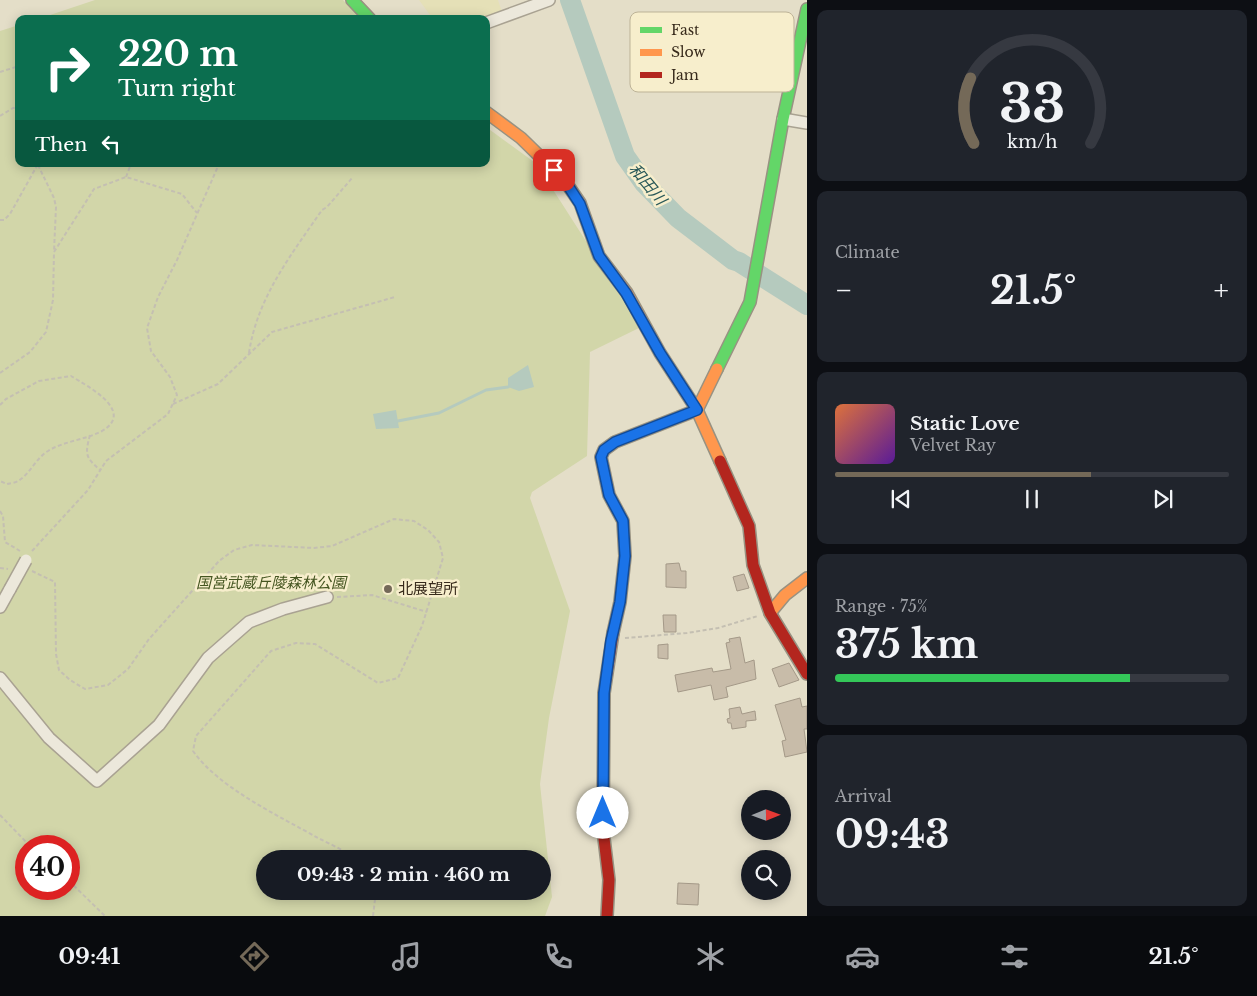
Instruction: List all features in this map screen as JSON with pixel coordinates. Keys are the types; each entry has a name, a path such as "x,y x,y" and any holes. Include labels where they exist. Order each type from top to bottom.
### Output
{"street":[{"path":"352,0 366,15"},
{"path":"490,22 549,0"},
{"path":"794,69 807,10"},
{"path":"607,916 609,880 603,830 604,693 611,641 620,602 625,556 623,521 609,495 601,457 604,450 615,442 697,410 750,302 789,92"},
{"path":"490,115 521,138 565,181 580,204 599,256 626,293 660,353 697,410 750,526 753,565 770,613 807,674"},
{"path":"783,119 807,123"},
{"path":"0,607 26,562"},
{"path":"770,613 786,595 807,578"},
{"path":"0,678 50,738 97,781 158,725 208,658 250,622 283,609 327,597"}],"path":[{"path":"0,72 15,67"},
{"path":"0,116 15,108"},
{"path":"0,220 4,220 10,214 36,167"},
{"path":"0,373 30,352 46,332 53,300 56,207 54,198 39,167"},
{"path":"126,177 130,167"},
{"path":"26,562 88,490 106,461 168,414 173,404 177,395 170,377 151,351 147,328 158,297 177,260 218,167"},
{"path":"54,252 94,189 126,177 182,194 197,213"},
{"path":"248,354 252,330 277,276 322,210 327,207 353,177"},
{"path":"173,404 218,384 272,332 395,298"},
{"path":"0,405 6,399 39,381 71,376 107,400 113,414 111,423 101,431 61,444 46,452 18,481 7,484 0,481"},
{"path":"90,435 86,452 89,461 100,470"},
{"path":"0,512 3,516 5,542 33,571 55,582 56,654 59,670 70,680 85,689 108,685 128,669 149,639 219,561 234,550 252,545 314,548 332,546 394,519 414,521 428,530 439,542 443,558 427,612 398,678 378,683 315,644 296,643 271,651 196,736 193,751 200,761 214,773 252,801 339,850"},
{"path":"0,568 8,569"},
{"path":"327,597 372,595 427,612"},
{"path":"611,641 718,628 770,613"},
{"path":"0,814 20,835"},
{"path":"80,892 105,916"},
{"path":"372,916 375,900"}],"shaded area":[{"path":"419,0 498,0 502,12 490,17 490,15 430,15"},
{"path":"528,365 534,387 519,391 508,387 508,378"},
{"path":"396,410 399,428 376,429 373,414"}],"green space":[{"path":"95,0 343,0 357,15 50,15"},
{"name":"国営武蔵丘陵森林公園","path":"15,26 15,167 490,167 490,130 541,167 550,185 641,327 590,352 587,456 532,492 530,498 570,611 549,718 540,784 547,850 256,850 256,900 551,900 545,916 0,916 0,31"}],"building":[{"path":"679,563 681,571 686,571 686,588 666,587 666,564"},
{"path":"744,574 749,588 737,591 733,577"},
{"path":"663,615 676,615 676,632 664,632"},
{"path":"740,637 745,663 754,660 756,679 726,687 728,697 714,700 711,685 678,692 675,675 712,668 713,672 731,669 726,643 730,642 729,639"},
{"path":"668,644 668,659 658,658 658,645"},
{"path":"789,663 799,680 779,687 772,669"},
{"path":"800,698 802,707 807,706 807,729 804,729 807,752 785,757 782,741 786,740 775,705"},
{"path":"740,707 742,714 755,711 756,720 746,721 746,727 732,729 731,723 728,723 727,719 730,718 729,709"},
{"path":"678,883 699,884 698,905 677,904"}],"waterway":[{"name":"和田川","path":"570,0 625,156 644,183 678,218 733,260 807,305"},
{"path":"398,421 439,413 486,390 508,387"}],"traffic: fast":[{"path":"352,0 366,15"},
{"path":"794,69 807,9"},
{"path":"717,369 750,302 789,92"}],"traffic: slow":[{"path":"490,115 521,138 565,181 580,203 599,256 627,293 660,353 697,410 720,461"},
{"path":"613,633 620,602 625,556 623,521 609,495 601,457 604,450 615,442 697,410 717,369"},
{"path":"770,613 785,595 807,578"}],"traffic: jam":[{"path":"720,461 749,526 753,565 770,613 807,674"},
{"path":"607,916 609,880 603,830 604,693 613,633"}],"place":[{"name":"北展望所","path":"388,589"}],"route":[{"path":"554,170 565,181 580,204 599,256 626,293 660,353 697,410 615,442 604,450 601,457 609,495 623,521 625,556 620,602 611,641 604,693 603,813"}]}
